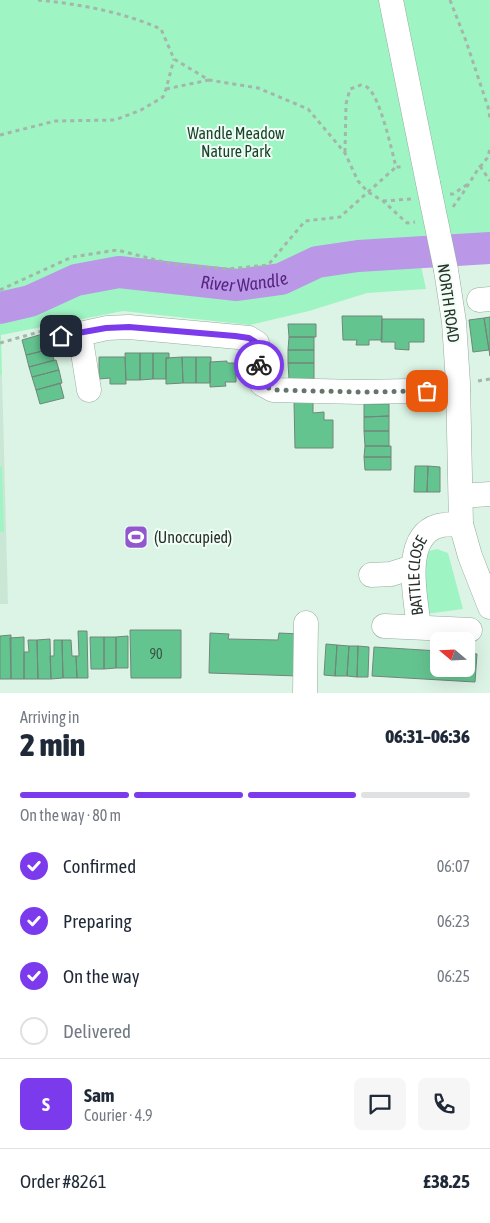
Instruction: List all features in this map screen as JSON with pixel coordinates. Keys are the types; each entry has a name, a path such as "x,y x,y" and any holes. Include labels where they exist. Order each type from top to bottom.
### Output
{"street":[{"name":"NORTH ROAD","path":"391,0 446,270 454,322 458,390 461,524 470,556 490,607"},
{"path":"89,390 71,335 106,328 129,327 249,338 257,343 262,384 272,390 360,392 458,390"},
{"path":"461,496 490,494"},
{"name":"BATTLE CLOSE","path":"419,627 413,557 426,533 438,526 461,524"},
{"path":"371,575 391,574 413,567"},
{"path":"305,693 306,623"},
{"name":"BATTLE CLOSE","path":"384,626 470,630"}],"path":[{"path":"38,0 69,3 143,21 161,29 174,58 209,80"},
{"path":"450,0 466,41 490,118"},
{"path":"0,135 54,121 115,120 141,110 163,97 174,58"},
{"path":"166,89 209,80 258,88 308,109 345,153 358,182 407,223 416,222"},
{"path":"345,153 346,104 350,89 361,85 368,88 372,93 383,120 396,167"},
{"path":"448,212 488,157 490,148"},
{"path":"480,166 490,181"},
{"path":"396,167 426,174"},
{"path":"0,290 72,257 117,250 172,264 190,266 227,269 268,265 305,222 340,216 396,167"},
{"path":"0,343 46,330 71,335"}],"shaded area":[{"path":"0,375 2,375 8,604 0,604"}],"green space":[{"name":"Wandle Meadow Nature Park","path":"0,0 490,0 490,248 418,252 426,289 367,293 309,311 250,325 123,311 1,335 2,375 0,375"},
{"path":"2,466 4,532 0,532 0,467"},
{"path":"437,549 448,553 463,609 426,614 425,559 429,551"}],"building":[{"path":"342,316 382,316 382,340 369,340 369,345 356,345 357,340 343,340"},
{"path":"490,317 490,356 484,318"},
{"path":"484,318 489,350 473,352 469,320"},
{"path":"382,319 424,319 424,342 409,342 409,350 395,349 395,342 381,342"},
{"path":"288,324 316,324 316,337 289,337"},
{"path":"46,333 51,349 26,355 22,340"},
{"path":"289,337 314,337 314,350 288,350"},
{"path":"51,349 54,360 29,367 26,355"},
{"path":"288,350 314,350 314,363 288,363"},
{"path":"125,353 140,353 140,380 126,380"},
{"path":"140,353 153,353 153,379 140,380"},
{"path":"153,353 169,353 169,358 166,358 166,379 153,379"},
{"path":"99,357 125,357 126,384 110,384 110,378 99,379"},
{"path":"182,357 196,357 196,383 183,383"},
{"path":"182,357 183,383 166,384 166,358"},
{"path":"196,357 211,357 210,383 196,383"},
{"path":"56,360 59,370 32,377 29,367"},
{"path":"227,361 227,363 236,363 236,382 225,382 226,386 210,387 210,362"},
{"path":"288,363 314,363 314,379 289,379"},
{"path":"59,370 62,383 36,390 32,377"},
{"path":"60,383 64,398 40,404 36,390"},
{"path":"294,401 313,401 313,413 324,412 324,420 333,420 333,448 295,448"},
{"path":"364,404 389,404 389,416 364,417"},
{"path":"389,416 389,431 364,431 364,417"},
{"path":"364,431 389,431 389,446 365,446"},
{"path":"365,446 391,446 391,457 364,457"},
{"path":"364,457 391,457 391,470 365,470"},
{"path":"415,466 428,466 427,492 414,492"},
{"path":"428,466 440,467 440,492 427,492"},
{"path":"130,630 181,630 181,678 131,678"},
{"path":"78,631 87,631 88,678 77,678 76,656 79,656"},
{"path":"210,633 229,634 228,639 278,640 279,633 300,634 298,676 209,673"},
{"path":"11,635 11,679 0,679 0,636"},
{"path":"128,636 128,668 116,668 116,637"},
{"path":"24,637 24,679 11,679 10,638"},
{"path":"90,637 104,637 104,669 91,669"},
{"path":"104,637 116,637 116,668 104,669"},
{"path":"50,639 51,679 38,679 37,640"},
{"path":"28,640 37,640 38,679 24,679 24,652 29,652"},
{"path":"54,640 62,640 63,678 51,679 50,656 54,656"},
{"path":"62,640 71,640 72,656 76,656 77,678 63,678"},
{"path":"326,644 337,645 335,676 324,675"},
{"path":"337,645 349,646 347,676 335,676"},
{"path":"349,646 358,646 357,677 347,676"},
{"path":"358,646 369,647 368,677 357,677"},
{"path":"374,647 430,650 430,678 475,678 475,654 477,654 475,682 372,676"}],"waterway":[{"name":"River Wandle","path":"0,308 30,301 76,280 119,272 237,285 281,279 317,262 358,256 490,248"}],"way so far":[{"path":"259,365 262,384 272,390 427,391"}],"place":[{"name":"(Unoccupied)","path":"136,537"}],"route":[{"path":"61,336 106,328 129,327 249,338 257,343 259,365"}]}
